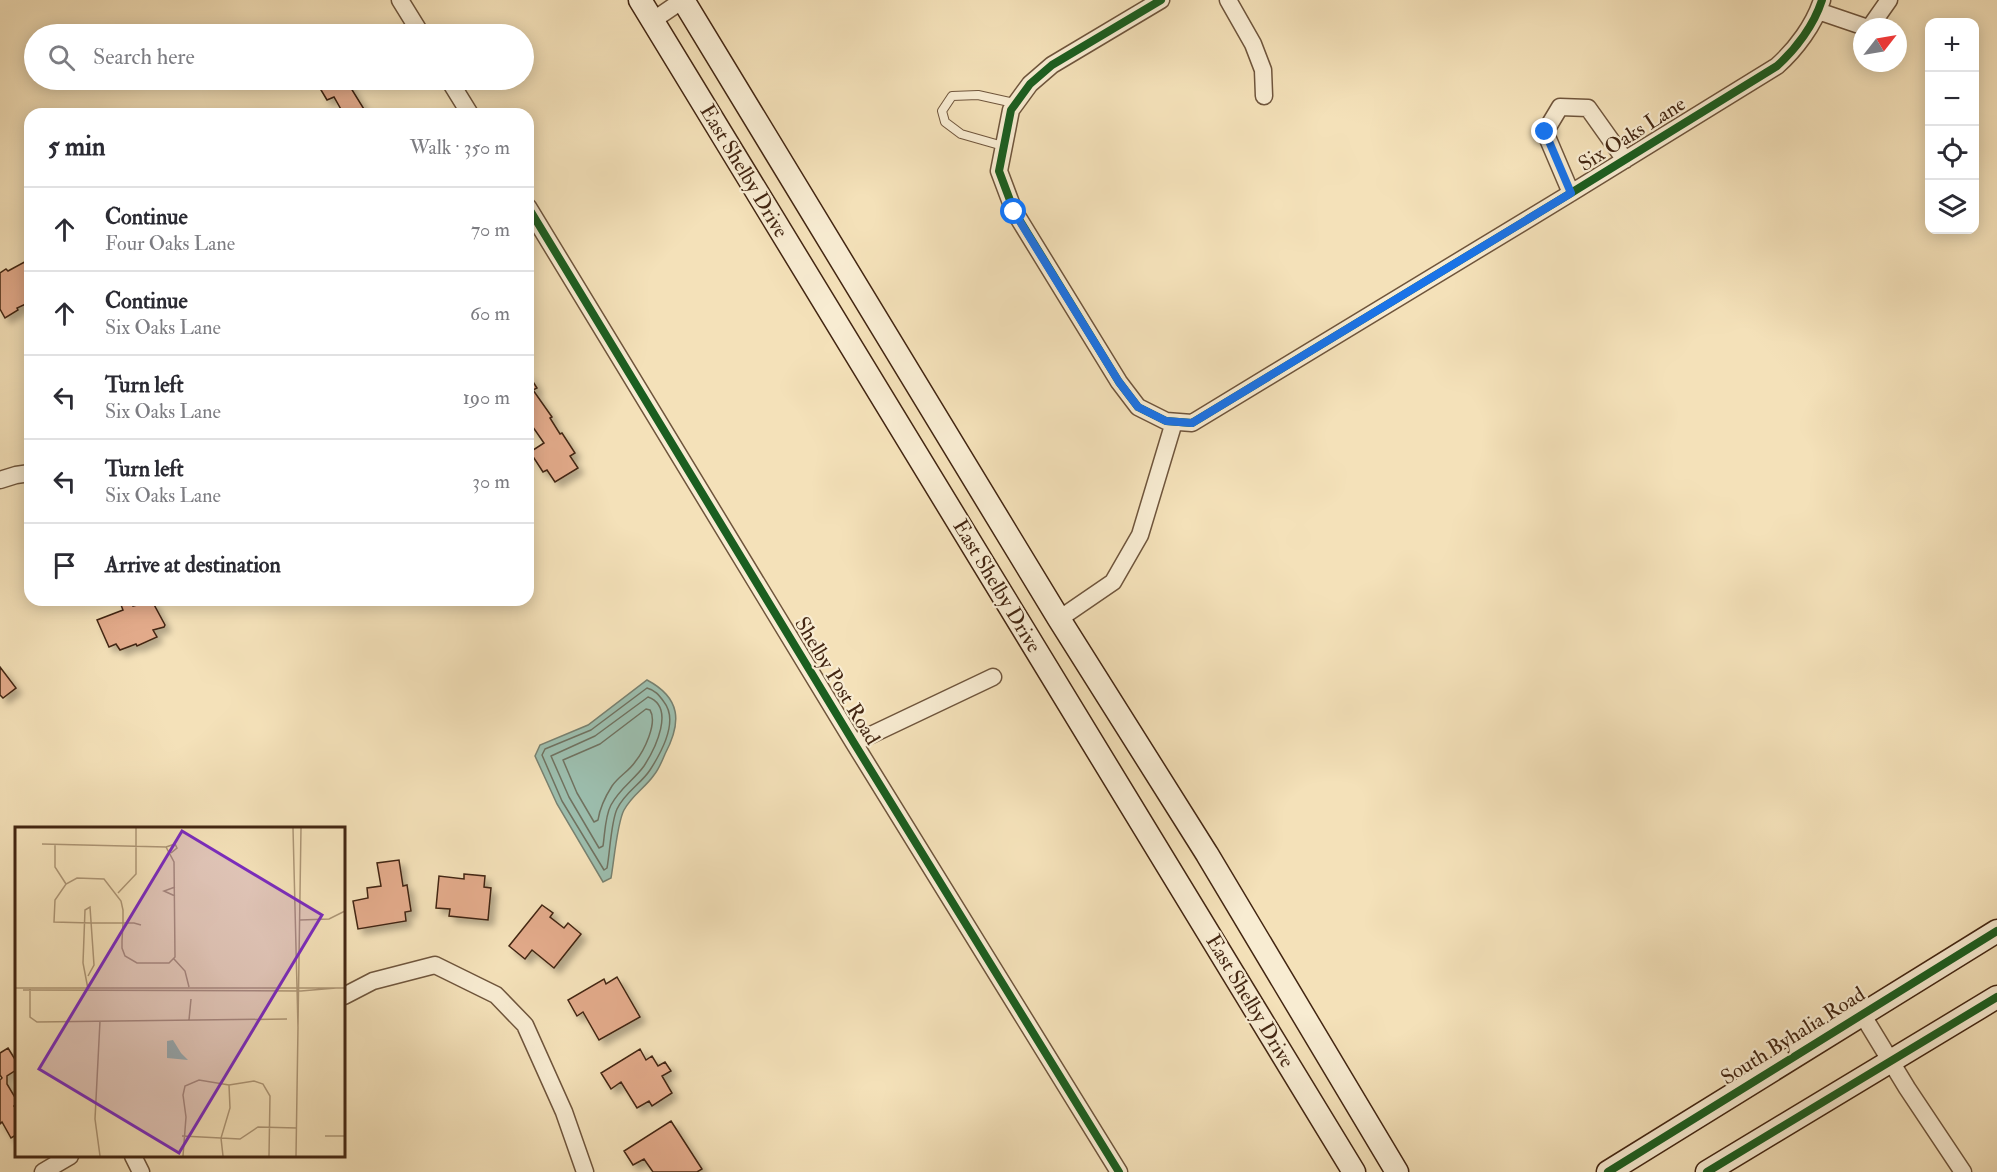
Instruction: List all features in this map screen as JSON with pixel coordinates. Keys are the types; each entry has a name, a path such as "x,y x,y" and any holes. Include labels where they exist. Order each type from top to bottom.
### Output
{"main road":[{"name":"East Shelby Drive","path":"640,0 1354,1172"},
{"name":"East Shelby Drive","path":"683,0 1059,619 1207,854 1397,1172"},
{"name":"South Byhalia Road","path":"1608,1172 1997,931"},
{"path":"1707,1172 1997,997"}],"street":[{"path":"399,0 415,24"},
{"path":"652,21 683,0"},
{"path":"1059,619 1113,582 1140,535 1174,422 1166,421 1138,407 1014,212 999,171 1003,146 1014,103 1030,84 1052,65 1161,0"},
{"path":"1228,0 1253,44 1263,70 1264,96"},
{"path":"1876,18 1889,0"},
{"path":"1820,5 1853,21"},
{"name":"Six Oaks Lane","path":"1174,422 1192,423 1777,66 1792,52 1820,5"},
{"path":"455,90 466,108"},
{"name":"Six Oaks Lane","path":"1571,193 1545,132 1560,107 1588,108 1625,160"},
{"name":"Shelby Post Road","path":"534,217 854,743 1119,1172"},
{"path":"0,480 24,474"},
{"path":"854,743 993,676"},
{"path":"345,995 373,981 435,965 496,995 525,1025 564,1112 585,1172"},
{"path":"1862,1014 1963,1172"},
{"path":"44,1172 67,1157"},
{"path":"134,1157 141,1172"}],"lane":[{"path":"1003,146 961,134 945,122 942,111 952,96 978,95 1014,103"}],"water":[{"path":"647,680 667,695 672,703 676,721 674,731 657,770 624,810 611,878 603,882 557,804 535,756 540,745 588,725"}],"building":[{"path":"321,90 352,90 363,108 340,108 334,97 327,100"},
{"path":"24,262 24,305 5,318 0,309 0,273 6,269 8,271"},
{"path":"534,391 552,417 550,418 560,434 562,433 575,453 570,456 578,468 555,482 547,470 543,472 534,458 534,449 544,443 534,429"},
{"path":"121,606 155,606 165,625 153,630 157,637 137,646 136,644 120,650 116,644 109,647 97,620 123,610"},
{"path":"0,667 16,688 3,698 0,695"},
{"path":"399,860 403,886 407,885 411,911 405,912 406,921 358,929 353,901 368,898 367,888 381,886 377,863"},
{"path":"464,874 485,876 484,887 491,888 488,920 449,916 450,909 436,908 439,876 464,879"},
{"path":"542,905 553,913 550,917 564,928 568,923 581,934 554,968 532,950 525,959 509,946"},
{"path":"617,977 640,1017 599,1040 583,1012 577,1016 568,1000 604,979 606,984"},
{"path":"8,1048 15,1059 15,1071 7,1076 7,1084 15,1097 15,1136 11,1138 2,1122 0,1124 0,1080 2,1078 0,1053"},
{"path":"640,1049 646,1060 652,1056 658,1066 665,1062 671,1071 662,1076 672,1093 652,1106 649,1101 637,1108 621,1082 611,1089 601,1073"},
{"path":"671,1121 702,1169 697,1172 653,1172 644,1159 633,1165 624,1151"}],"cycle path":[{"path":"1161,0 1052,65 1030,84 1011,110 999,171 1014,211 1119,382 1138,407 1166,421 1192,423 1777,66 1804,36 1822,0"},
{"path":"534,217 854,743 1119,1172"},
{"path":"1608,1172 1997,931"},
{"path":"1707,1172 1997,997"}],"route":[{"path":"1014,212 1119,382 1138,407 1166,421 1192,423 1571,193 1545,132"}]}
